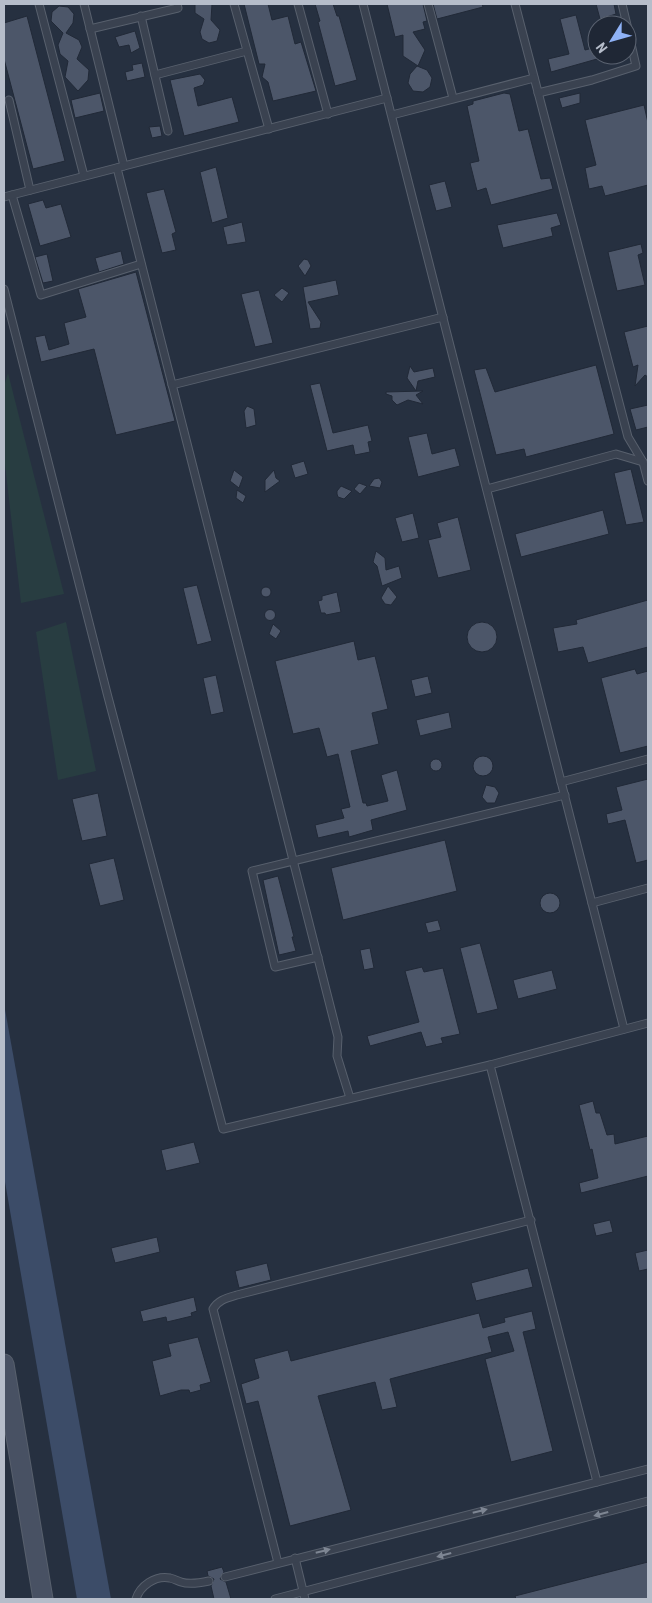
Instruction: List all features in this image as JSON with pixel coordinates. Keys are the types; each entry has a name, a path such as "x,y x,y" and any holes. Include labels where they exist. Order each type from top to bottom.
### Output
{"street":[{"path":"4,1364 43,1599"}],"lane":[{"path":"39,4 84,176"},
{"path":"84,4 124,166"},
{"path":"90,29 178,8 176,4"},
{"path":"234,4 268,129"},
{"path":"298,4 328,114"},
{"path":"363,4 624,1029"},
{"path":"428,4 453,98"},
{"path":"515,4 628,437 643,462 648,481"},
{"path":"140,16 168,131"},
{"path":"155,75 247,51"},
{"path":"538,92 592,80 636,65"},
{"path":"392,115 534,78"},
{"path":"4,197 388,98"},
{"path":"9,100 30,190"},
{"path":"116,168 318,957 338,1037 336,1056 350,1098"},
{"path":"12,194 41,295 141,264"},
{"path":"4,289 106,688 222,1129 490,1065 648,1023"},
{"path":"172,385 443,317"},
{"path":"487,489 616,454 643,462"},
{"path":"561,782 648,759"},
{"path":"318,957 275,967 252,871 564,795"},
{"path":"592,903 648,888"},
{"path":"490,1065 597,1482"},
{"path":"278,1563 213,1309 215,1305 220,1301 237,1295 531,1220"},
{"path":"225,1577 648,1469"},
{"path":"275,1599 304,1596 648,1502"},
{"path":"295,1558 304,1596"},
{"path":"136,1599 138,1592 146,1583 168,1577 182,1583 209,1580"}],"green space":[{"path":"8,373 64,594 21,603 4,456 4,386"},
{"path":"66,622 96,771 58,780 36,632"}],"water":[{"path":"4,1004 111,1599 77,1599 4,1176"}],"building":[{"path":"195,4 212,4 211,20 220,30 217,41 209,43 202,39 200,32 204,19 195,13"},
{"path":"244,4 268,4 272,20 288,16 295,44 301,42 316,91 273,101 268,82 262,77 265,64 259,64"},
{"path":"315,4 333,4 337,16 339,16 357,80 335,86"},
{"path":"387,4 423,4 427,21 423,22 425,29 413,32 425,50 418,66 403,56 403,35 395,37"},
{"path":"433,4 482,4 483,7 437,19"},
{"path":"596,4 614,4 616,14 599,15"},
{"path":"59,6 68,7 74,14 73,23 66,33 79,40 82,47 77,59 89,70 88,80 78,91 65,77 68,61 60,54 58,45 63,33 51,21 52,12"},
{"path":"576,15 585,50 587,50 587,62 551,72 548,59 569,54 560,19"},
{"path":"27,16 65,161 33,169 4,59 4,23"},
{"path":"135,31 140,48 131,53 129,45 119,47 115,37"},
{"path":"142,63 145,77 127,81 125,72 133,70 132,65"},
{"path":"417,66 427,70 432,78 430,87 423,92 413,91 408,83 410,74"},
{"path":"200,74 205,80 203,85 194,88 198,106 232,97 239,122 184,136 170,80"},
{"path":"100,93 104,111 75,118 71,100"},
{"path":"504,93 510,94 519,131 528,129 541,179 550,178 553,189 491,205 486,188 477,191 470,163 479,161 467,106 473,104 473,101"},
{"path":"580,93 580,103 562,108 559,98"},
{"path":"644,105 648,123 648,185 605,196 602,186 589,189 585,168 596,165 585,120"},
{"path":"160,126 162,136 152,138 149,127"},
{"path":"216,167 228,218 212,223 200,172"},
{"path":"445,181 452,207 436,211 429,185"},
{"path":"164,189 176,232 172,234 176,250 162,253 146,193"},
{"path":"43,200 46,208 61,204 71,237 40,246 28,204"},
{"path":"557,213 561,225 551,228 553,236 503,248 497,225"},
{"path":"242,222 246,242 227,245 223,227"},
{"path":"641,244 643,253 638,255 645,285 617,291 608,252"},
{"path":"121,251 124,264 99,272 95,258"},
{"path":"47,254 53,281 43,283 35,257"},
{"path":"304,259 308,260 311,266 305,276 298,266"},
{"path":"136,272 175,421 116,435 94,349 41,362 35,337 45,335 49,350 69,344 64,323 86,317 78,289"},
{"path":"336,280 339,295 308,302 321,322 320,328 310,329 303,287"},
{"path":"282,288 289,293 282,302 274,295"},
{"path":"259,290 273,343 255,347 241,294"},
{"path":"648,326 648,377 645,375 635,386 638,365 633,367 624,332"},
{"path":"596,365 614,434 526,457 524,449 496,455 474,370 486,368 495,392"},
{"path":"410,366 414,372 433,368 435,377 418,381 416,391 407,378"},
{"path":"320,383 333,433 368,425 372,441 368,442 370,452 355,455 353,445 327,451 310,385"},
{"path":"423,391 416,395 423,404 408,400 397,405 392,400 392,396 386,394 386,392"},
{"path":"648,405 648,427 636,430 630,409"},
{"path":"247,406 254,409 256,425 246,428 244,411"},
{"path":"427,433 432,454 455,448 460,466 418,477 408,437"},
{"path":"304,461 308,474 295,478 291,465"},
{"path":"631,469 644,522 626,525 614,473"},
{"path":"234,470 243,477 239,488 230,481"},
{"path":"274,470 276,478 280,481 265,492 265,480"},
{"path":"379,478 382,482 380,488 369,486 374,479"},
{"path":"359,483 367,486 360,494 354,489"},
{"path":"341,486 352,491 344,499 338,497 337,494"},
{"path":"237,490 246,496 243,503 236,498"},
{"path":"603,510 609,534 521,557 515,534"},
{"path":"413,513 419,538 402,542 395,518"},
{"path":"458,517 471,570 438,578 428,540 441,537 437,523"},
{"path":"376,551 385,558 386,570 399,566 402,578 382,586 377,566 373,562"},
{"path":"197,585 212,641 197,645 183,588"},
{"path":"388,586 397,597 391,605 385,604 381,598"},
{"path":"264,587 268,587 271,592 270,596 264,597 261,594 261,590"},
{"path":"337,592 341,612 326,615 321,613 318,601 322,600 322,596"},
{"path":"648,600 648,647 588,663 583,647 558,652 553,628 577,624 576,620"},
{"path":"270,609 276,615 270,621 264,615"},
{"path":"482,622 493,626 497,637 493,648 482,652 471,648 467,637 471,626"},
{"path":"273,624 281,631 276,639 269,634"},
{"path":"354,641 358,660 375,656 388,709 372,713 379,744 351,751 363,803 366,803 367,806 388,801 381,775 397,770 407,810 371,820 373,830 349,837 348,831 318,838 315,825 344,818 341,809 350,807 338,754 327,757 319,728 293,734 275,661"},
{"path":"635,669 637,674 648,671 648,746 620,753 601,678"},
{"path":"216,675 224,712 211,715 203,678"},
{"path":"428,676 432,693 415,697 411,680"},
{"path":"449,712 452,728 420,736 416,720"},
{"path":"483,756 490,759 493,766 490,773 483,776 476,773 473,766 476,759"},
{"path":"434,759 438,759 442,765 438,771 434,771 430,767 430,763"},
{"path":"648,779 648,860 636,863 625,820 608,824 606,814 622,810 616,787"},
{"path":"486,785 495,787 499,793 495,803 487,803 482,797"},
{"path":"98,793 107,836 82,841 72,799"},
{"path":"445,840 457,891 343,920 331,868"},
{"path":"114,858 124,900 100,906 89,864"},
{"path":"278,876 296,951 279,955 263,880"},
{"path":"546,893 554,893 560,899 560,907 554,913 546,913 540,907 540,899"},
{"path":"438,920 441,930 428,933 425,923"},
{"path":"480,943 498,1009 477,1014 460,948"},
{"path":"370,948 374,968 364,970 360,950"},
{"path":"422,967 424,972 443,968 460,1034 441,1038 443,1043 426,1047 421,1032 370,1046 367,1036 419,1022 405,971"},
{"path":"552,970 557,989 518,999 513,980"},
{"path":"593,1101 596,1113 600,1113 607,1135 614,1134 615,1144 648,1136 648,1176 581,1193 579,1183 598,1178 579,1105"},
{"path":"194,1142 200,1163 166,1171 161,1150"},
{"path":"610,1220 613,1232 596,1236 593,1224"},
{"path":"157,1237 160,1252 115,1263 111,1248"},
{"path":"648,1250 648,1269 639,1271 635,1253"},
{"path":"267,1263 271,1280 239,1288 235,1271"},
{"path":"528,1268 533,1287 476,1301 471,1283"},
{"path":"194,1297 197,1311 191,1313 192,1316 167,1322 166,1317 143,1322 140,1311"},
{"path":"532,1311 536,1329 523,1332 553,1451 511,1462 485,1359 514,1351 508,1332 488,1337 492,1352 390,1379 397,1407 382,1410 375,1382 318,1396 351,1510 290,1526 258,1401 246,1404 241,1384 259,1378 254,1359 288,1350 291,1361 479,1313 483,1328 505,1322 504,1318"},
{"path":"198,1337 211,1382 200,1385 201,1390 190,1393 189,1390 181,1390 160,1396 152,1361 171,1356 168,1344"},
{"path":"648,1562 648,1599 516,1599 515,1596"},
{"path":"222,1567 224,1572 220,1579 226,1582 231,1599 214,1599 211,1586 214,1579 208,1576 207,1571"}]}
